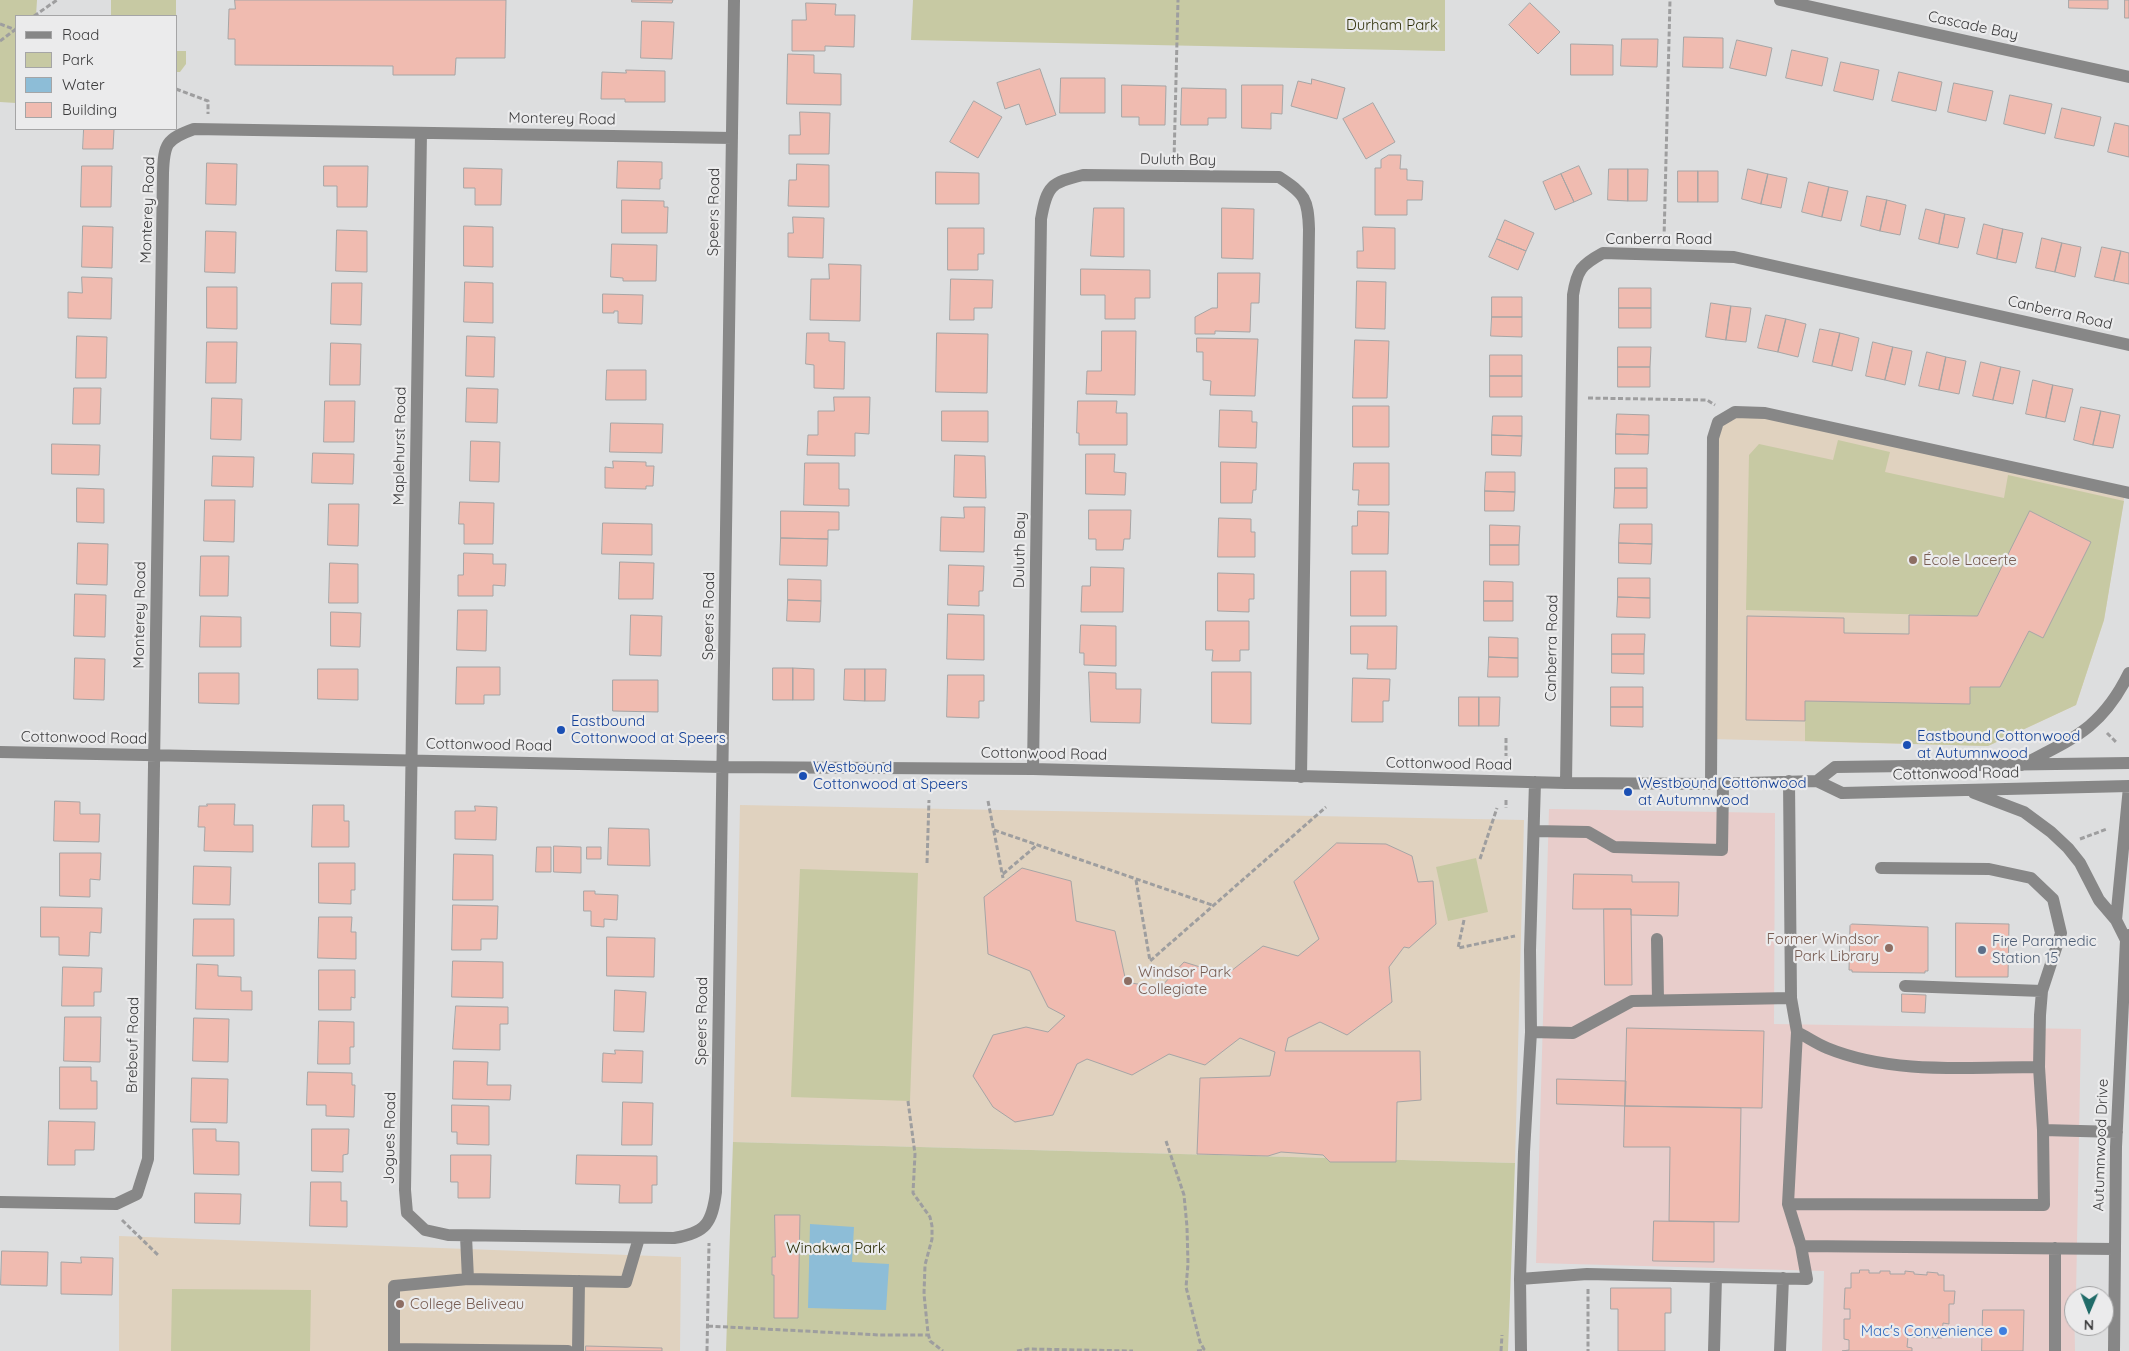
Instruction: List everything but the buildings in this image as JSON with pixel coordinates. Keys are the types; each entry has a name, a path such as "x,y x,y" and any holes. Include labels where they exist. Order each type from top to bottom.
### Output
{"street":[{"name":"Speers Road","path":"701,1230 713,1213 716,1192 734,0"},
{"name":"Cascade Bay","path":"1780,0 2129,77"},
{"name":"Monterey Road","path":"154,755 164,152 174,136 194,129 208,129 732,138"},
{"name":"Maplehurst Road","path":"412,760 422,133"},
{"name":"Duluth Bay","path":"1033,769 1041,218 1045,196 1058,181 1083,175 1279,177 1299,190 1308,208 1309,229 1301,777"},
{"name":"Canberra Road","path":"1566,783 1573,295 1576,276 1585,263 1603,253 1664,253 1734,257 2129,345"},
{"path":"1534,831 1588,832 1614,847 1722,850 1717,784 1713,438 1718,422 1735,412 1765,413 2129,493"},
{"path":"2020,766 2079,736 2095,722 2122,687 2129,673"},
{"name":"Cottonwood Road","path":"0,752 723,767 1033,769 1566,783 1717,784 1789,780 1817,781 1842,793 2129,787"},
{"name":"Brebeuf Road","path":"0,1202 116,1204 137,1194 148,1159 154,755"},
{"name":"Jogues Road","path":"412,760 405,1190 407,1213 425,1230 448,1235 674,1238 688,1236 701,1230"},
{"name":"Cottonwood Road","path":"1817,781 1835,767 2020,766 2129,763"},
{"path":"1520,1280 1588,1274 1807,1279 1801,1246 1788,1204 1797,1032 1791,998 1789,780"},
{"path":"1521,1351 1520,1280 1524,1152 1531,1032 1530,933 1535,782"},
{"path":"2116,920 2129,787"},
{"name":"Autumnwood Drive","path":"1967,790 2024,812 2051,832 2080,863 2099,900 2128,938 2117,1132 2114,1351"},
{"path":"1788,1204 2044,1205 2043,1130 2039,1067 2040,1015 2042,992 2061,933 2053,898 2031,878 1989,869 1881,868"},
{"path":"1657,939 1658,1000"},
{"path":"1904,986 2042,992"},
{"path":"1531,1032 1573,1033 1632,1001 1791,998"},
{"path":"1797,1032 1827,1048 1856,1057 1901,1066 2039,1067"},
{"path":"2043,1130 2117,1132"},
{"path":"466,1236 468,1279"},
{"path":"568,1351 394,1350 394,1286 468,1279 626,1282 639,1238"},
{"path":"1801,1246 2115,1249"},
{"path":"2055,1248 2055,1351"},
{"path":"1714,1351 1716,1277"},
{"path":"1780,1351 1783,1278"},
{"path":"578,1351 579,1281"}],"path":[{"path":"35,15 57,0"},
{"path":"1174,176 1178,0"},
{"path":"1664,253 1670,0"},
{"path":"0,24 15,30"},
{"path":"0,41 15,31"},
{"path":"178,90 208,101 208,129"},
{"path":"1571,398 1708,400 1730,415"},
{"path":"2103,731 2118,743"},
{"path":"1506,738 1506,756"},
{"path":"927,863 929,800"},
{"path":"1506,800 1506,808"},
{"path":"988,801 1003,876 1037,845"},
{"path":"1136,880 1150,961 1326,806"},
{"path":"1480,859 1498,808"},
{"path":"2080,839 2111,828"},
{"path":"994,830 1213,906"},
{"path":"1464,920 1458,948 1530,933"},
{"path":"908,1101 915,1154 913,1193 930,1217 932,1226 932,1239 926,1266 925,1284 928,1336 930,1341 943,1351"},
{"path":"1166,1141 1184,1195 1188,1264 1186,1287 1200,1342 1205,1351 1198,1351"},
{"path":"106,1204 159,1256"},
{"path":"701,1230 706,1234 710,1249 707,1351"},
{"path":"1588,1274 1588,1351"},
{"path":"708,1326 928,1336"},
{"path":"1017,1351 1028,1349 1134,1351"}],"shaded area":[{"name":"École Lacerte","path":"1735,412 2125,493 2104,620 2076,705 1988,746 1711,739 1713,438"},
{"name":"Windsor Park Collegiate","path":"740,805 1524,820 1515,1163 733,1142"},
{"path":"1549,809 1775,813 1774,1024 2081,1029 2076,1286 2064,1286 2064,1336 2075,1336 2075,1351 1822,1351 1824,1271 1536,1263"},
{"name":"College Beliveau","path":"119,1236 681,1257 680,1351 119,1351"}],"green space":[{"path":"0,0 37,0 36,15 15,15 15,103 0,102"},
{"path":"111,0 176,0 176,15 111,15"},
{"name":"Durham Park","path":"913,0 1445,0 1445,51 911,40"},
{"path":"178,51 186,51 186,64 178,72"},
{"path":"1838,440 1890,452 1885,472 2004,498 2008,475 2124,501 2104,620 2076,705 1988,746 1805,741 1805,701 1970,704 1970,687 2000,687 2029,631 2043,638 2091,542 2030,511 1977,616 1746,610 1749,455 1759,444 1833,460"},
{"path":"1476,858 1488,912 1448,921 1436,867"},
{"path":"800,869 918,873 910,1101 791,1097"},
{"name":"Winakwa Park","path":"733,1142 1515,1163 1508,1351 726,1351"},
{"path":"172,1289 311,1290 310,1351 171,1351"}],"water":[{"path":"810,1224 854,1227 852,1262 889,1264 886,1310 808,1308"}],"place":[{"name":"École Lacerte","path":"1913,560"},
{"name":"Eastbound Cottonwood at Speers","path":"561,730"},
{"name":"Eastbound Cottonwood at Autumnwood","path":"1907,745"},
{"name":"Westbound Cottonwood at Speers","path":"803,776"},
{"name":"Westbound Cottonwood at Autumnwood","path":"1628,792"},
{"name":"Former Windsor Park Library","path":"1889,948"},
{"name":"Fire Paramedic Station 15","path":"1982,950"},
{"name":"Windsor Park Collegiate","path":"1128,981"},
{"name":"College Beliveau","path":"400,1304"},
{"name":"Mac's Convenience","path":"2003,1331"}]}
